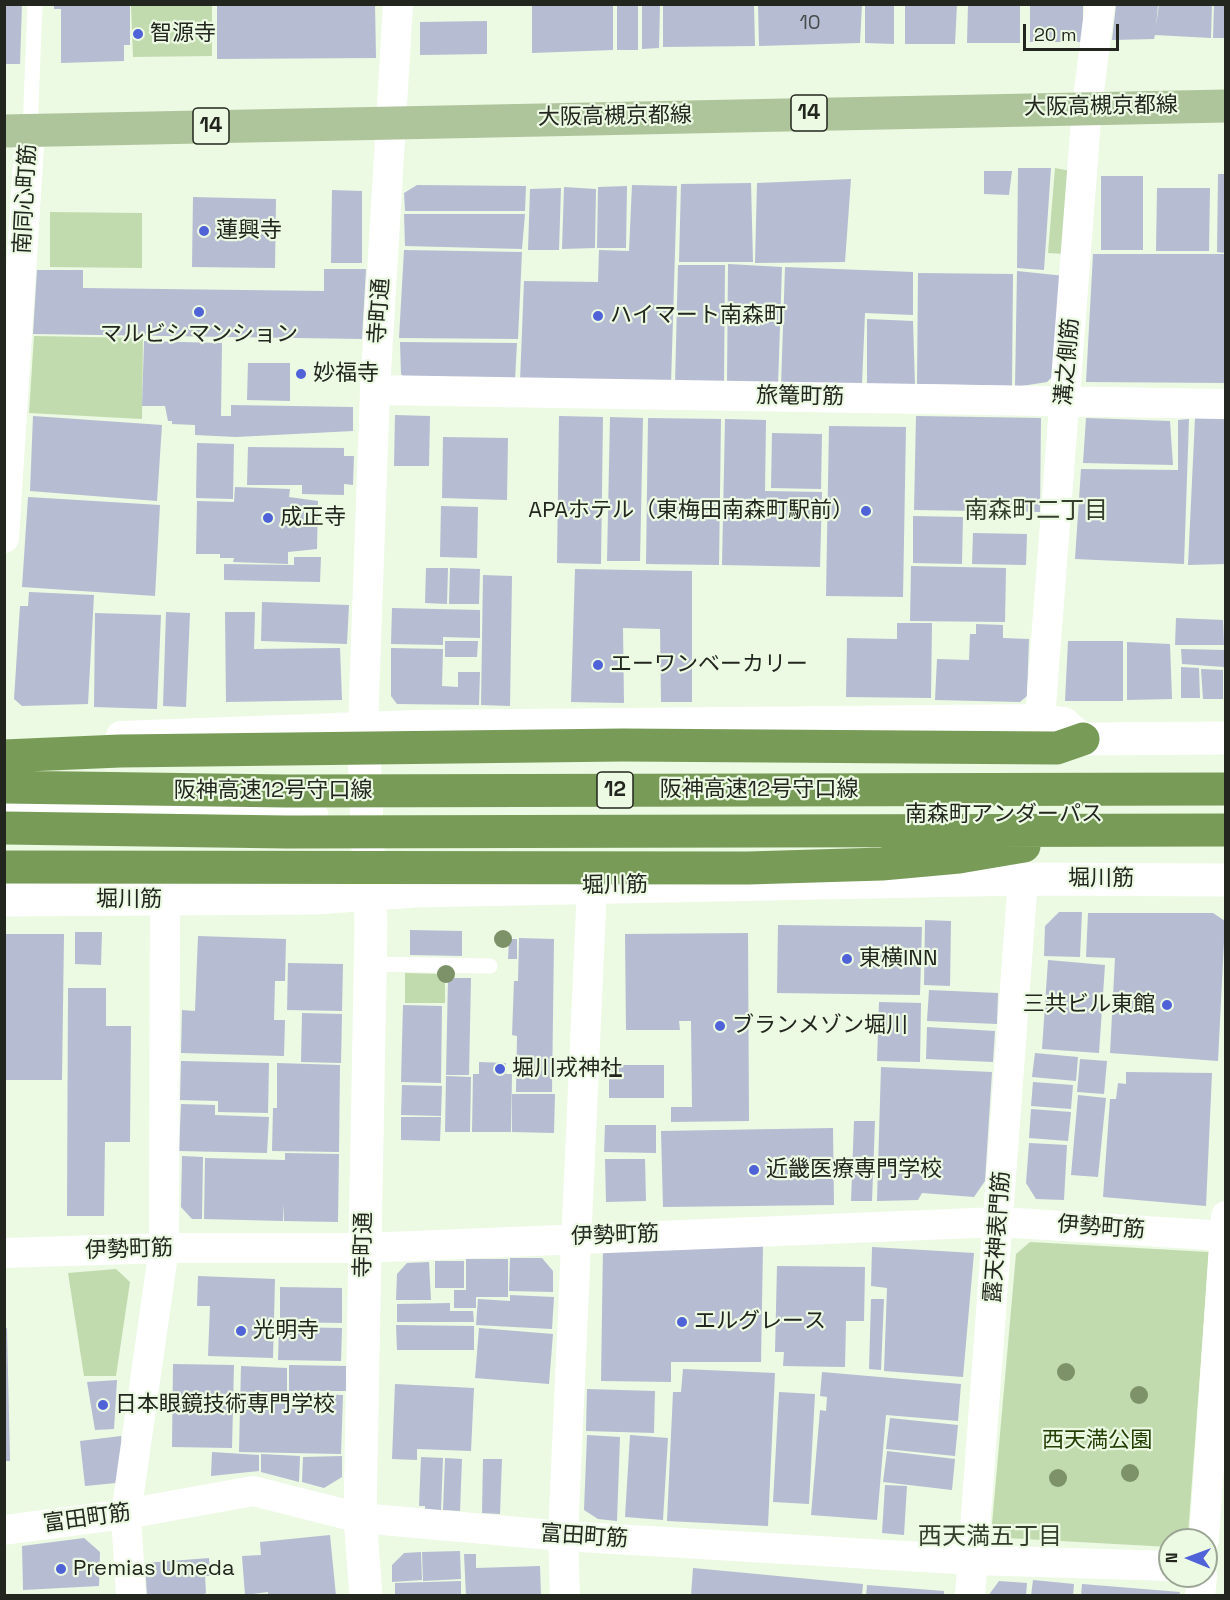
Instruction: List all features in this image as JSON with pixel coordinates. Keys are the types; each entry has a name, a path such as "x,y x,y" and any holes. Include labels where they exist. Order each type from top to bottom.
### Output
{"highway":[{"path":"4,756 120,751 623,745 1057,748 1083,739"},
{"name":"阪神高速12号守口線","path":"4,787 286,791 1226,789"},
{"name":"阪神高速12号守口線","path":"4,828 287,832 1226,830"},
{"path":"15,867 748,868 882,864 959,857 1025,846 1087,830"}],"main road":[{"name":"大阪高槻京都線","path":"17,130 1226,105"}],"street":[{"name":"寺町通","path":"366,1596 360,1518 371,964 363,726 375,390 398,4"},
{"name":"溝之側筋","path":"1040,719 1085,160 1087,107 1100,4"},
{"name":"南同心町筋","path":"4,538 17,130"},
{"name":"旅篭町筋","path":"375,390 1226,404"},
{"path":"4,741 363,726 1040,719 1064,722 1083,739 1226,738"},
{"name":"南森町アンダーパス","path":"4,811 297,816 1226,814"},
{"path":"565,1596 563,1536 592,886 727,815"},
{"name":"堀川筋","path":"4,900 315,898 592,886 1023,879 1226,880"},
{"name":"露天神表門筋","path":"970,1596 1023,879"},
{"path":"131,1596 126,1514 165,1248 165,900"},
{"name":"伊勢町筋","path":"4,1254 165,1248 364,1248 577,1237 999,1222 1225,1229"},
{"path":"1205,1528 1225,1229"},
{"name":"富田町筋","path":"4,1530 126,1514 254,1491 360,1518 563,1536 973,1560 1158,1566"}],"lane":[{"name":"南同心町筋","path":"17,130 35,4"},
{"path":"371,964 489,966"}],"green space":[{"path":"131,5 212,5 212,56 133,57"},
{"path":"1055,168 1071,171 1065,254 1048,253"},
{"path":"50,212 142,213 142,268 50,267"},
{"path":"34,336 143,338 142,419 29,413"},
{"path":"405,973 442,974 445,978 445,1003 405,1003"},
{"name":"西天満公園","path":"1030,1242 1209,1252 1189,1528 1158,1528 1158,1546 1006,1538 992,1524 1016,1254"},
{"path":"116,1269 130,1282 116,1376 84,1376 68,1273"}],"building":[{"path":"4,4 22,4 20,64 4,64"},
{"path":"54,4 130,4 130,45 124,45 124,61 61,63 61,9 54,9"},
{"path":"217,4 375,4 376,58 217,59"},
{"path":"532,4 613,4 613,50 532,53"},
{"path":"617,4 638,4 638,50 617,50"},
{"path":"642,4 660,4 659,48 642,49"},
{"path":"663,4 754,4 755,46 663,47"},
{"path":"758,4 862,4 860,43 759,46"},
{"path":"865,4 894,4 894,44 865,43"},
{"path":"905,4 957,4 955,44 905,44"},
{"path":"968,4 1020,4 1020,43 967,43"},
{"path":"1030,4 1083,4 1083,42 1030,42"},
{"path":"1159,4 1212,4 1211,38 1155,35 1154,39 1112,40 1116,5 1158,5 1156,27"},
{"path":"1214,4 1226,4 1226,38 1213,38"},
{"path":"487,21 487,54 420,55 420,22"},
{"path":"1018,168 1051,168 1044,270 1017,268"},
{"path":"984,171 1012,171 1009,195 984,194"},
{"path":"1218,174 1226,174 1226,253 1217,252"},
{"path":"1101,176 1143,176 1143,250 1101,250"},
{"path":"851,179 845,262 755,263 757,183"},
{"path":"751,183 753,262 679,262 681,184"},
{"path":"417,185 526,186 525,211 405,211 404,193"},
{"name":"ハイマート南森町","path":"632,185 677,186 671,384 520,381 524,281 598,282 599,250 629,251"},
{"path":"627,186 626,248 597,248 598,187"},
{"path":"564,187 596,189 595,248 562,249"},
{"path":"561,188 559,250 528,250 530,189"},
{"path":"1157,188 1210,188 1209,251 1156,251"},
{"path":"332,190 362,191 362,263 331,263"},
{"path":"193,197 276,199 275,268 192,267"},
{"path":"404,214 525,214 522,249 405,246"},
{"path":"404,250 522,252 518,339 399,338"},
{"path":"1093,254 1226,254 1226,383 1086,382"},
{"path":"728,264 782,267 778,386 727,384"},
{"path":"678,265 725,265 724,385 675,384"},
{"path":"785,267 913,272 913,315 865,313 862,384 781,386"},
{"name":"マルビシマンション","path":"324,269 366,269 362,339 33,334 37,270 83,270 83,288 324,291"},
{"path":"1017,271 1065,276 1056,373 1047,382 1015,387"},
{"path":"918,273 1013,274 1012,386 917,384"},
{"path":"867,319 913,321 915,385 867,385"},
{"path":"144,341 222,343 221,416 231,416 231,405 353,407 353,431 236,437 195,435 195,425 172,424 172,421 168,421 165,406 142,406"},
{"path":"400,342 517,343 515,380 406,380 401,374"},
{"path":"248,363 290,363 290,401 247,400"},
{"path":"395,415 430,416 429,466 394,466"},
{"path":"33,416 162,425 157,501 30,491"},
{"path":"559,416 603,417 601,564 557,563"},
{"path":"916,416 1041,418 1040,512 914,510"},
{"path":"610,417 643,418 640,561 607,561"},
{"path":"648,418 721,419 719,565 646,564"},
{"path":"1086,418 1170,421 1173,465 1083,463"},
{"path":"1195,418 1226,419 1226,564 1188,565"},
{"path":"725,419 766,420 765,491 822,492 820,567 722,565"},
{"path":"1189,419 1184,564 1075,559 1081,469 1178,470 1178,420"},
{"name":"APAホテル（東梅田南森町駅前）","path":"829,426 906,427 903,597 826,596"},
{"path":"772,433 822,434 821,489 771,488"},
{"path":"443,437 508,438 507,500 442,498"},
{"path":"197,443 234,444 233,499 196,498"},
{"path":"248,447 344,448 344,456 354,456 353,485 344,484 344,495 302,494 302,485 247,485"},
{"path":"235,487 290,489 289,497 318,501 317,549 288,552 288,564 233,562 234,558 220,558 220,554 196,554 197,501 234,502"},
{"path":"28,497 160,505 155,596 22,587"},
{"path":"441,506 478,507 477,558 440,557"},
{"path":"913,516 963,517 962,564 913,563"},
{"path":"973,533 1027,534 1026,565 972,564"},
{"path":"294,557 321,557 320,582 224,580 224,564 294,565"},
{"path":"911,566 1006,568 1005,622 910,621"},
{"path":"426,568 448,568 447,604 425,603"},
{"path":"450,568 480,569 479,604 449,604"},
{"name":"エーワンベーカリー","path":"575,569 692,571 692,702 661,702 660,629 623,628 624,703 571,702"},
{"path":"483,575 512,576 510,706 481,705"},
{"path":"29,592 94,595 88,704 22,706 14,699 20,606 28,606"},
{"path":"262,602 349,605 347,644 261,641"},
{"path":"392,608 480,610 480,638 443,637 443,645 391,644"},
{"path":"166,612 190,613 186,707 163,706"},
{"path":"225,612 255,612 254,649 340,648 342,700 226,702"},
{"path":"95,613 161,615 157,709 94,707"},
{"path":"1176,618 1223,620 1224,645 1175,645"},
{"path":"897,623 932,623 931,698 846,697 847,638 897,639"},
{"path":"976,624 1003,625 1003,638 1029,639 1027,696 1020,702 935,700 937,659 969,660 970,634 976,634"},
{"path":"445,641 478,641 477,657 445,657"},
{"path":"1068,641 1123,641 1123,701 1065,701"},
{"path":"1127,642 1170,644 1172,699 1127,700"},
{"path":"391,648 443,649 442,686 458,687 458,672 480,672 479,705 397,704 391,696"},
{"path":"1181,649 1225,650 1224,667 1182,664"},
{"path":"1181,667 1199,668 1200,698 1181,698"},
{"path":"1201,669 1223,670 1223,699 1203,699"},
{"path":"1059,912 1082,912 1080,957 1044,956 1045,926"},
{"name":"三共ビル東館","path":"1088,913 1213,913 1225,921 1218,1061 1110,1053 1115,958 1086,957"},
{"path":"925,920 951,921 950,986 924,985"},
{"path":"778,925 922,927 920,995 777,993"},
{"path":"410,930 462,931 462,956 410,955"},
{"path":"75,932 102,932 101,965 75,964"},
{"name":"ブランメゾン堀川","path":"748,933 749,1121 671,1122 671,1107 692,1107 691,1021 679,1021 680,1030 626,1030 625,934"},
{"path":"4,934 64,934 62,1080 4,1080"},
{"path":"198,936 286,939 285,981 275,981 274,1020 285,1020 284,1056 181,1053 182,1010 195,1011"},
{"path":"519,938 554,939 552,1092 516,1092 517,1036 512,1035 514,981 518,981"},
{"path":"509,939 517,939 517,959 508,959"},
{"path":"1048,960 1105,965 1099,1053 1042,1049"},
{"path":"288,963 343,964 342,1011 287,1010"},
{"path":"448,978 471,978 469,1075 446,1075"},
{"path":"68,988 106,988 106,1026 131,1026 130,1142 105,1142 104,1216 67,1216"},
{"path":"929,990 998,993 997,1024 927,1021"},
{"path":"879,1002 921,1003 920,1062 877,1061"},
{"path":"403,1005 442,1006 441,1083 401,1082"},
{"path":"302,1013 342,1014 341,1063 301,1062"},
{"path":"927,1027 995,1031 993,1062 926,1059"},
{"path":"1035,1053 1078,1057 1076,1081 1032,1077"},
{"path":"1080,1059 1107,1061 1104,1094 1077,1092"},
{"path":"181,1061 269,1063 268,1113 218,1112 218,1101 180,1100"},
{"path":"479,1062 506,1063 506,1074 512,1074 511,1132 472,1132 473,1074 479,1074"},
{"path":"277,1063 340,1065 339,1152 272,1151 273,1108 277,1108"},
{"path":"609,1065 664,1065 664,1098 609,1098"},
{"path":"881,1067 992,1072 985,1181 974,1197 922,1193 918,1200 877,1201"},
{"path":"1126,1072 1212,1073 1206,1206 1103,1197 1110,1099 1116,1099 1118,1083 1126,1084"},
{"path":"446,1076 471,1077 470,1132 445,1132"},
{"path":"1033,1082 1073,1085 1071,1109 1031,1106"},
{"path":"402,1085 442,1086 441,1116 401,1115"},
{"path":"512,1094 555,1094 554,1133 512,1132"},
{"path":"1078,1095 1106,1098 1098,1177 1071,1175"},
{"path":"181,1104 215,1105 215,1115 269,1117 267,1153 179,1151"},
{"path":"1031,1109 1071,1112 1068,1141 1029,1138"},
{"path":"401,1117 441,1117 440,1141 401,1140"},
{"path":"854,1121 875,1121 872,1201 851,1201"},
{"path":"605,1125 656,1125 656,1153 604,1152"},
{"path":"833,1128 834,1205 663,1207 661,1131"},
{"path":"1029,1143 1067,1145 1064,1200 1036,1199 1026,1183"},
{"path":"285,1153 339,1154 338,1222 284,1221 284,1203 283,1221 204,1219 205,1158 285,1160"},
{"path":"182,1156 203,1157 202,1219 192,1219 181,1207"},
{"path":"605,1159 645,1159 646,1201 606,1202"},
{"name":"エルグレース","path":"603,1246 763,1246 761,1362 671,1362 671,1382 601,1381"},
{"path":"872,1247 974,1253 963,1377 884,1371 887,1288 871,1286"},
{"path":"510,1258 542,1258 553,1271 553,1292 509,1291"},
{"path":"466,1259 508,1259 508,1297 476,1297 476,1308 454,1308 454,1290 466,1290"},
{"path":"435,1261 464,1261 464,1288 435,1288"},
{"path":"429,1262 431,1300 396,1300 397,1274 407,1263"},
{"path":"777,1266 865,1267 864,1321 846,1321 845,1367 783,1366 784,1352 775,1352"},
{"name":"光明寺","path":"198,1276 275,1279 273,1358 208,1356 210,1306 197,1306"},
{"path":"280,1287 342,1288 342,1323 280,1322"},
{"path":"510,1295 554,1297 552,1329 476,1325 478,1299 510,1301"},
{"path":"871,1299 884,1299 881,1370 869,1369"},
{"path":"450,1303 450,1311 473,1311 474,1322 397,1322 397,1304"},
{"path":"396,1325 474,1326 474,1350 397,1350"},
{"path":"279,1327 342,1328 341,1361 278,1360"},
{"path":"4,1328 7,1328 10,1461 4,1461"},
{"path":"479,1328 553,1334 549,1384 475,1378"},
{"path":"173,1364 234,1365 232,1448 172,1447"},
{"path":"289,1365 346,1366 346,1391 289,1391"},
{"path":"241,1366 287,1368 287,1393 343,1395 341,1454 239,1452"},
{"path":"683,1369 775,1373 768,1526 667,1521 673,1392 681,1392"},
{"path":"822,1372 961,1384 958,1421 886,1415 877,1520 811,1515 820,1410 826,1411 827,1397 820,1396"},
{"name":"日本眼鏡技術専門学校","path":"117,1380 114,1429 95,1430 87,1382"},
{"path":"395,1384 474,1388 471,1451 417,1449 417,1460 392,1459"},
{"path":"587,1389 655,1391 654,1433 586,1431"},
{"path":"779,1392 815,1394 809,1504 773,1502"},
{"path":"890,1418 958,1425 955,1456 886,1449"},
{"path":"587,1435 620,1437 617,1521 598,1519 584,1510"},
{"path":"630,1435 668,1438 663,1520 625,1517"},
{"path":"121,1436 126,1482 85,1486 80,1441"},
{"path":"887,1451 955,1459 952,1490 883,1482"},
{"path":"212,1452 259,1455 259,1471 211,1476"},
{"path":"261,1454 300,1456 299,1482 261,1472"},
{"path":"342,1456 342,1477 324,1488 302,1482 303,1457"},
{"path":"421,1457 443,1458 441,1511 425,1510 425,1506 419,1506"},
{"path":"445,1458 462,1459 460,1511 443,1510"},
{"path":"483,1459 502,1459 500,1514 482,1513"},
{"path":"885,1485 907,1486 904,1535 882,1533"},
{"path":"330,1535 336,1596 268,1596 268,1592 245,1595 242,1556 261,1555 260,1542"},
{"name":"Premias Umeda","path":"84,1538 100,1552 99,1586 23,1590 22,1546"},
{"path":"460,1551 461,1579 423,1581 422,1552"},
{"path":"421,1552 422,1580 392,1582 392,1565 404,1553"},
{"path":"464,1554 476,1554 476,1568 540,1566 541,1596 466,1596"},
{"path":"209,1558 210,1576 205,1576 206,1593 201,1596 147,1596 145,1563"},
{"path":"693,1568 863,1584 862,1596 691,1596"},
{"path":"1033,1580 1074,1584 1073,1596 1031,1596"},
{"path":"461,1581 461,1596 395,1596 395,1583"},
{"path":"999,1581 1027,1583 1026,1596 988,1596"},
{"path":"1082,1584 1180,1592 1179,1596 1081,1596"},
{"path":"867,1585 944,1591 944,1596 866,1596"}],"place":[{"name":"智源寺","path":"138,34"},
{"name":"蓮興寺","path":"204,231"},
{"name":"マルビシマンション","path":"199,312"},
{"name":"ハイマート南森町","path":"598,316"},
{"name":"妙福寺","path":"301,374"},
{"name":"APAホテル（東梅田南森町駅前）","path":"866,511"},
{"name":"成正寺","path":"268,518"},
{"name":"エーワンベーカリー","path":"598,665"},
{"name":"東横INN","path":"847,959"},
{"name":"三共ビル東館","path":"1167,1005"},
{"name":"ブランメゾン堀川","path":"720,1026"},
{"name":"堀川戎神社","path":"500,1069"},
{"name":"近畿医療専門学校","path":"754,1170"},
{"name":"エルグレース","path":"682,1322"},
{"name":"光明寺","path":"241,1331"},
{"name":"日本眼鏡技術専門学校","path":"103,1405"},
{"name":"Premias Umeda","path":"61,1569"}],"district":[{"name":"南森町二丁目","path":"1036,511"},
{"name":"西天満五丁目","path":"990,1537"}]}
